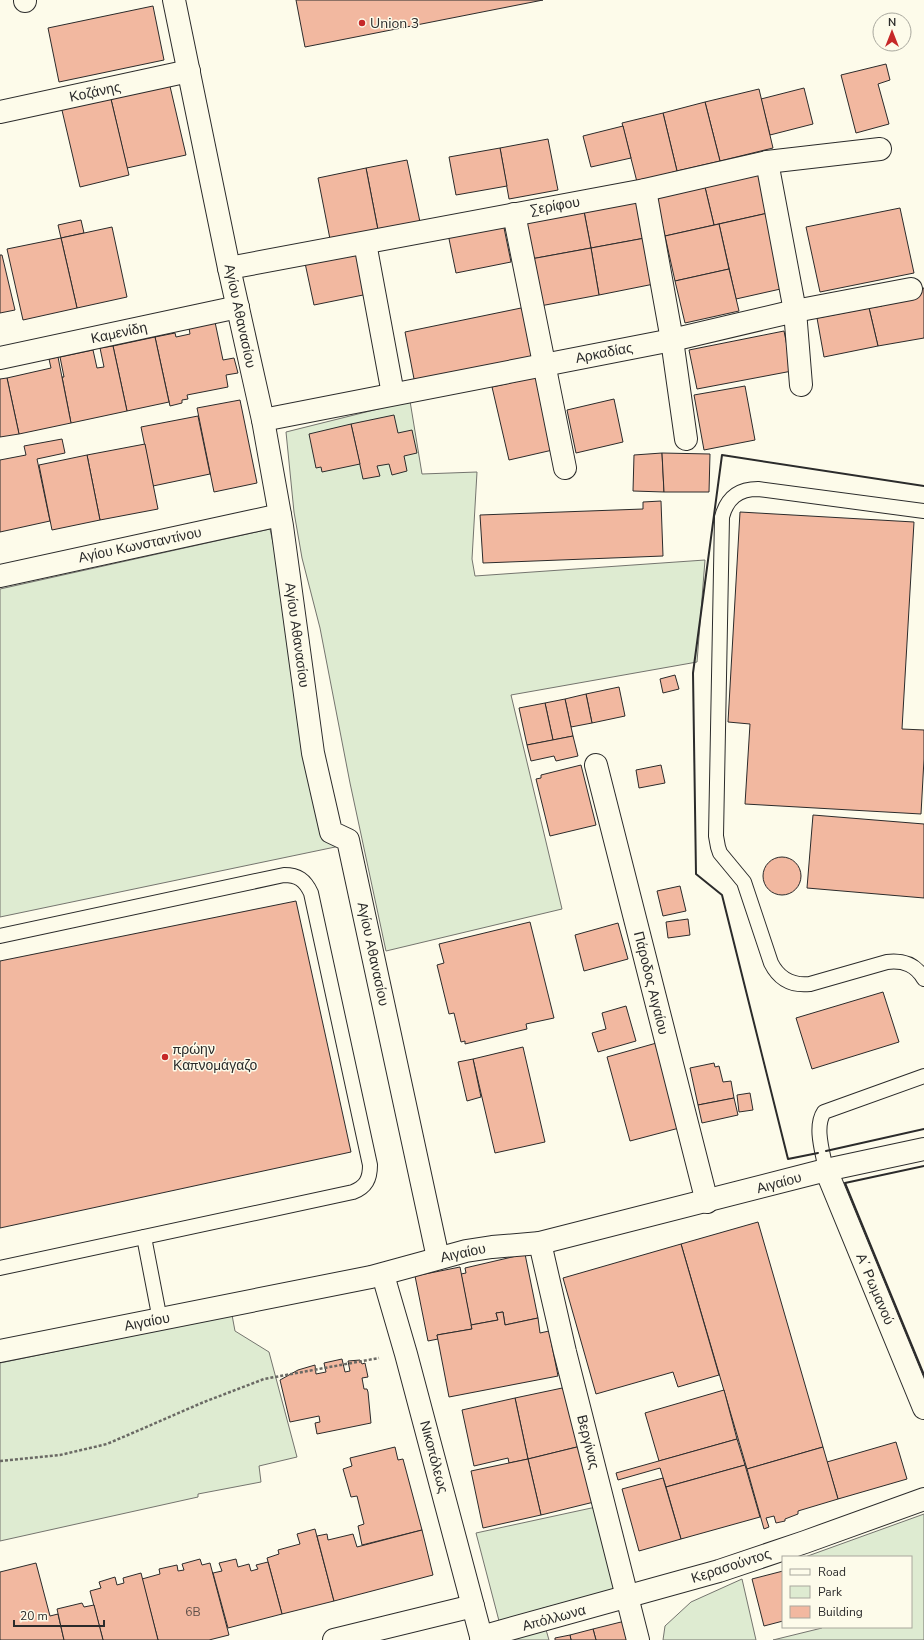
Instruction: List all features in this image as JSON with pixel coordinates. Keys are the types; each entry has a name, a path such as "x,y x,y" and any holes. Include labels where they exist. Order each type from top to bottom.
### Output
{"street":[{"name":"Αγίου Αθανασίου","path":"174,0 229,268 263,420 280,515 313,753 331,832 348,840 438,1258"},
{"name":"Κοζάνης","path":"0,112 189,71"},
{"name":"Σερίφου","path":"229,268 645,190 767,162 880,149"},
{"path":"767,162 795,311 801,385"},
{"path":"645,190 672,340 686,439"},
{"path":"514,214 565,468"},
{"path":"365,243 393,394"},
{"name":"Αρκαδίας","path":"263,420 672,340 795,311 911,289"},
{"name":"Καμενίδη","path":"0,358 238,307"},
{"name":"Αγίου Κωνσταντίνου","path":"0,576 280,515"},
{"name":"Πάροδος Αιγαίου","path":"596,765 707,1202"},
{"name":"Αιγαίου","path":"0,1351 383,1275 466,1251 540,1243 707,1202 826,1170 924,1149"},
{"name":"Α΄ Ρωμανού","path":"826,1170 924,1408"},
{"name":"Βεργίνας","path":"540,1243 565,1352 638,1640"},
{"name":"Νικοπόλεως","path":"383,1275 406,1354 482,1639"},
{"name":"Κερασούντος","path":"627,1598 719,1571 798,1545 924,1499"},
{"name":"Απόλλωνα","path":"482,1639 627,1598"},
{"path":"334,1640 474,1606"}],"lane":[{"path":"924,511 758,489 747,489 738,493 724,508 722,517 716,836 720,853 744,882 771,963 776,972 782,978 791,983 800,985 810,984 887,962 896,961 906,963 914,967 924,979"},
{"path":"0,936 284,875 293,875 301,878 308,884 311,893 370,1165 370,1174 367,1182 361,1189 353,1192 0,1268"},
{"path":"826,1170 819,1130 819,1123 824,1112 924,1076"},
{"path":"144,1237 160,1320"}],"path":[{"path":"0,1461 60,1455 107,1444 204,1402 264,1379 406,1354"}],"green space":[{"path":"410,401 422,474 477,472 472,559 475,576 705,560 697,662 511,695 562,909 386,951 350,783 320,628 302,558 294,512 286,432"},
{"path":"270,529 340,846 0,917 0,589"},
{"path":"232,1315 235,1331 269,1352 297,1457 259,1466 261,1482 198,1494 198,1497 0,1541 0,1363"},
{"path":"596,1507 617,1589 540,1609 549,1640 504,1640 476,1533"},
{"path":"924,1514 924,1640 773,1640 822,1628 912,1628 912,1556 808,1556"},
{"path":"742,1579 756,1640 663,1640 665,1626 691,1602"}],"building":[{"name":"Union 3","path":"296,0 543,0 305,47"},
{"path":"153,6 164,60 59,82 48,28"},
{"path":"886,64 890,80 878,84 889,124 856,133 841,75"},
{"path":"169,82 186,155 127,168 110,95"},
{"path":"804,88 813,124 770,135 761,99"},
{"path":"759,89 773,148 720,161 705,102"},
{"path":"110,95 129,175 80,187 61,106"},
{"path":"705,102 720,161 677,171 663,113"},
{"path":"663,113 677,171 637,182 622,123"},
{"path":"623,126 631,158 591,167 583,136"},
{"path":"548,139 558,190 509,199 500,148"},
{"path":"500,148 507,186 456,195 449,157"},
{"path":"407,160 420,222 378,230 366,168"},
{"path":"366,168 378,230 330,239 318,178"},
{"path":"758,170 768,213 714,225 704,183"},
{"path":"704,183 714,225 665,236 655,194"},
{"path":"637,196 645,238 591,248 583,206"},
{"path":"583,206 591,248 531,259 523,217"},
{"path":"900,208 914,273 820,292 806,227"},
{"path":"768,213 785,288 736,299 719,224"},
{"path":"502,218 511,262 456,273 447,229"},
{"path":"81,220 84,233 61,238 58,225"},
{"path":"719,224 729,269 675,281 665,236"},
{"path":"112,227 127,297 77,308 61,238"},
{"path":"61,238 77,308 23,320 7,249"},
{"path":"645,238 654,284 599,295 591,248"},
{"path":"591,248 599,295 540,306 531,259"},
{"path":"359,252 368,294 314,305 305,263"},
{"path":"0,255 2,255 15,310 0,313"},
{"path":"729,269 739,311 685,323 675,281"},
{"path":"924,288 924,338 878,346 869,308 882,306 880,296"},
{"path":"526,307 537,359 415,384 405,332"},
{"path":"869,308 878,346 824,357 817,318"},
{"path":"215,322 223,360 234,358 238,373 226,375 228,387 187,395 188,399 182,400 182,403 170,406 155,337 175,333 176,337 190,334 189,328"},
{"path":"784,331 792,371 697,389 689,350"},
{"path":"155,337 169,402 127,411 113,346"},
{"path":"113,346 127,411 71,423 62,377 64,377 60,357 93,350 97,368 104,367 100,348"},
{"path":"58,357 71,423 19,434 7,378 51,368 49,359"},
{"path":"541,376 557,449 509,460 492,387"},
{"path":"7,378 19,434 0,437 0,379"},
{"path":"745,386 755,440 704,450 694,395"},
{"path":"614,399 623,442 576,453 567,410"},
{"path":"240,400 257,483 214,492 197,408"},
{"path":"394,415 398,433 412,430 417,453 404,456 407,471 392,475 389,464 377,466 380,476 363,479 351,424"},
{"path":"198,416 210,474 153,486 141,427"},
{"path":"351,424 360,464 322,472 321,467 316,468 309,434"},
{"path":"62,439 65,453 37,459 50,521 0,532 0,460 26,455 24,446"},
{"path":"145,444 158,509 100,520 87,455"},
{"path":"662,453 664,492 633,491 634,455"},
{"path":"662,453 710,454 709,492 664,492"},
{"path":"87,455 100,520 52,530 39,465"},
{"path":"661,501 663,556 483,563 480,515 643,509 643,502"},
{"path":"740,512 914,522 902,729 924,730 921,814 745,804 750,724 728,722"},
{"path":"675,675 679,689 663,693 660,679"},
{"path":"619,687 625,716 592,723 586,694"},
{"path":"586,694 592,723 571,727 565,699"},
{"path":"565,699 573,736 553,740 545,703"},
{"path":"545,703 553,740 527,745 519,708"},
{"path":"573,736 578,756 556,761 554,756 531,761 527,745"},
{"path":"581,765 596,825 550,836 536,779 541,778 541,775"},
{"path":"661,765 665,783 639,788 636,770"},
{"path":"813,815 924,824 924,898 807,888"},
{"path":"778,857 786,857 798,866 801,876 798,886 792,892 786,895 778,895 766,886 763,880 763,872 772,860"},
{"path":"680,886 686,911 663,916 657,891"},
{"name":"πρώην Καπνομάγαζο","path":"296,901 351,1152 0,1228 0,961"},
{"path":"688,919 690,935 668,938 666,922"},
{"path":"530,922 554,1018 526,1024 527,1029 465,1044 465,1041 461,1042 454,1013 449,1014 437,965 444,963 439,944"},
{"path":"618,923 628,959 584,971 575,935"},
{"path":"883,992 899,1042 812,1069 796,1018"},
{"path":"626,1006 636,1041 598,1052 592,1033 606,1029 602,1013"},
{"path":"660,1042 683,1127 630,1141 607,1057"},
{"path":"523,1047 545,1142 495,1153 473,1059"},
{"path":"473,1059 481,1097 467,1101 458,1062"},
{"path":"714,1063 715,1067 719,1066 723,1082 731,1081 734,1098 698,1105 690,1068"},
{"path":"750,1093 753,1110 739,1112 737,1095"},
{"path":"734,1098 738,1115 702,1123 698,1105"},
{"path":"758,1222 823,1447 747,1469 681,1244"},
{"path":"681,1244 719,1375 678,1387 673,1372 596,1394 563,1278"},
{"path":"525,1254 538,1318 505,1325 503,1312 496,1313 498,1320 471,1325 461,1274 466,1273 465,1268"},
{"path":"460,1267 472,1329 437,1335 438,1339 428,1341 415,1276"},
{"path":"503,1312 505,1325 538,1318 540,1333 549,1331 558,1376 449,1397 437,1335 472,1329 471,1325 498,1320 496,1313"},
{"path":"342,1359 345,1372 350,1371 348,1361 360,1360 362,1364 365,1363 368,1377 362,1378 364,1389 367,1389 368,1392 371,1423 317,1434 315,1423 320,1422 319,1416 290,1422 280,1380 298,1370 315,1365 316,1374 326,1372 324,1363"},
{"path":"567,1387 581,1446 528,1459 515,1398"},
{"path":"724,1390 737,1439 659,1461 645,1413"},
{"path":"515,1398 528,1459 509,1463 508,1458 474,1466 462,1410"},
{"path":"737,1439 745,1465 666,1487 660,1468 618,1480 616,1473"},
{"path":"896,1442 907,1479 838,1499 827,1462"},
{"path":"581,1446 594,1502 541,1515 528,1459"},
{"path":"395,1447 398,1460 403,1459 422,1530 362,1545 358,1526 364,1524 357,1496 351,1497 343,1469 352,1466 350,1458"},
{"path":"823,1447 838,1499 798,1511 798,1514 785,1519 785,1521 776,1523 774,1516 766,1518 769,1527 764,1529 747,1469"},
{"path":"528,1459 541,1515 483,1528 471,1471"},
{"path":"745,1465 760,1517 681,1539 666,1487"},
{"path":"663,1478 681,1539 639,1551 622,1489"},
{"path":"315,1529 334,1601 282,1614 267,1558 279,1554 278,1550 300,1544 297,1534"},
{"path":"422,1530 433,1575 334,1601 317,1536 327,1534 328,1540 353,1534 357,1547"},
{"path":"200,1559 202,1565 210,1563 229,1635 209,1640 158,1640 142,1579 160,1574 159,1569 177,1565 178,1571 184,1570 182,1564"},
{"path":"236,1559 238,1567 249,1564 251,1571 258,1569 256,1565 268,1562 282,1614 228,1628 213,1573 222,1571 219,1563"},
{"path":"36,1563 50,1616 58,1614 64,1640 0,1640 0,1572"},
{"path":"782,1571 782,1621 764,1626 752,1579"},
{"path":"141,1573 158,1640 103,1640 90,1591 101,1588 99,1582 115,1577 117,1585 124,1583 123,1578"},
{"path":"82,1603 84,1607 94,1605 103,1640 64,1640 57,1609"},
{"path":"625,1621 630,1640 596,1640 593,1629"},
{"path":"593,1629 596,1640 571,1640 570,1635"},
{"path":"570,1635 571,1640 555,1640 555,1638"}],"wall":[{"path":"818,1153 788,1159 722,895 696,874 693,673 722,455 924,486"},
{"path":"826,1151 924,1129"},
{"path":"924,1166 845,1183 924,1375"}],"place":[{"name":"Union 3","path":"362,23"},
{"name":"πρώην Καπνομάγαζο","path":"165,1057"}]}
